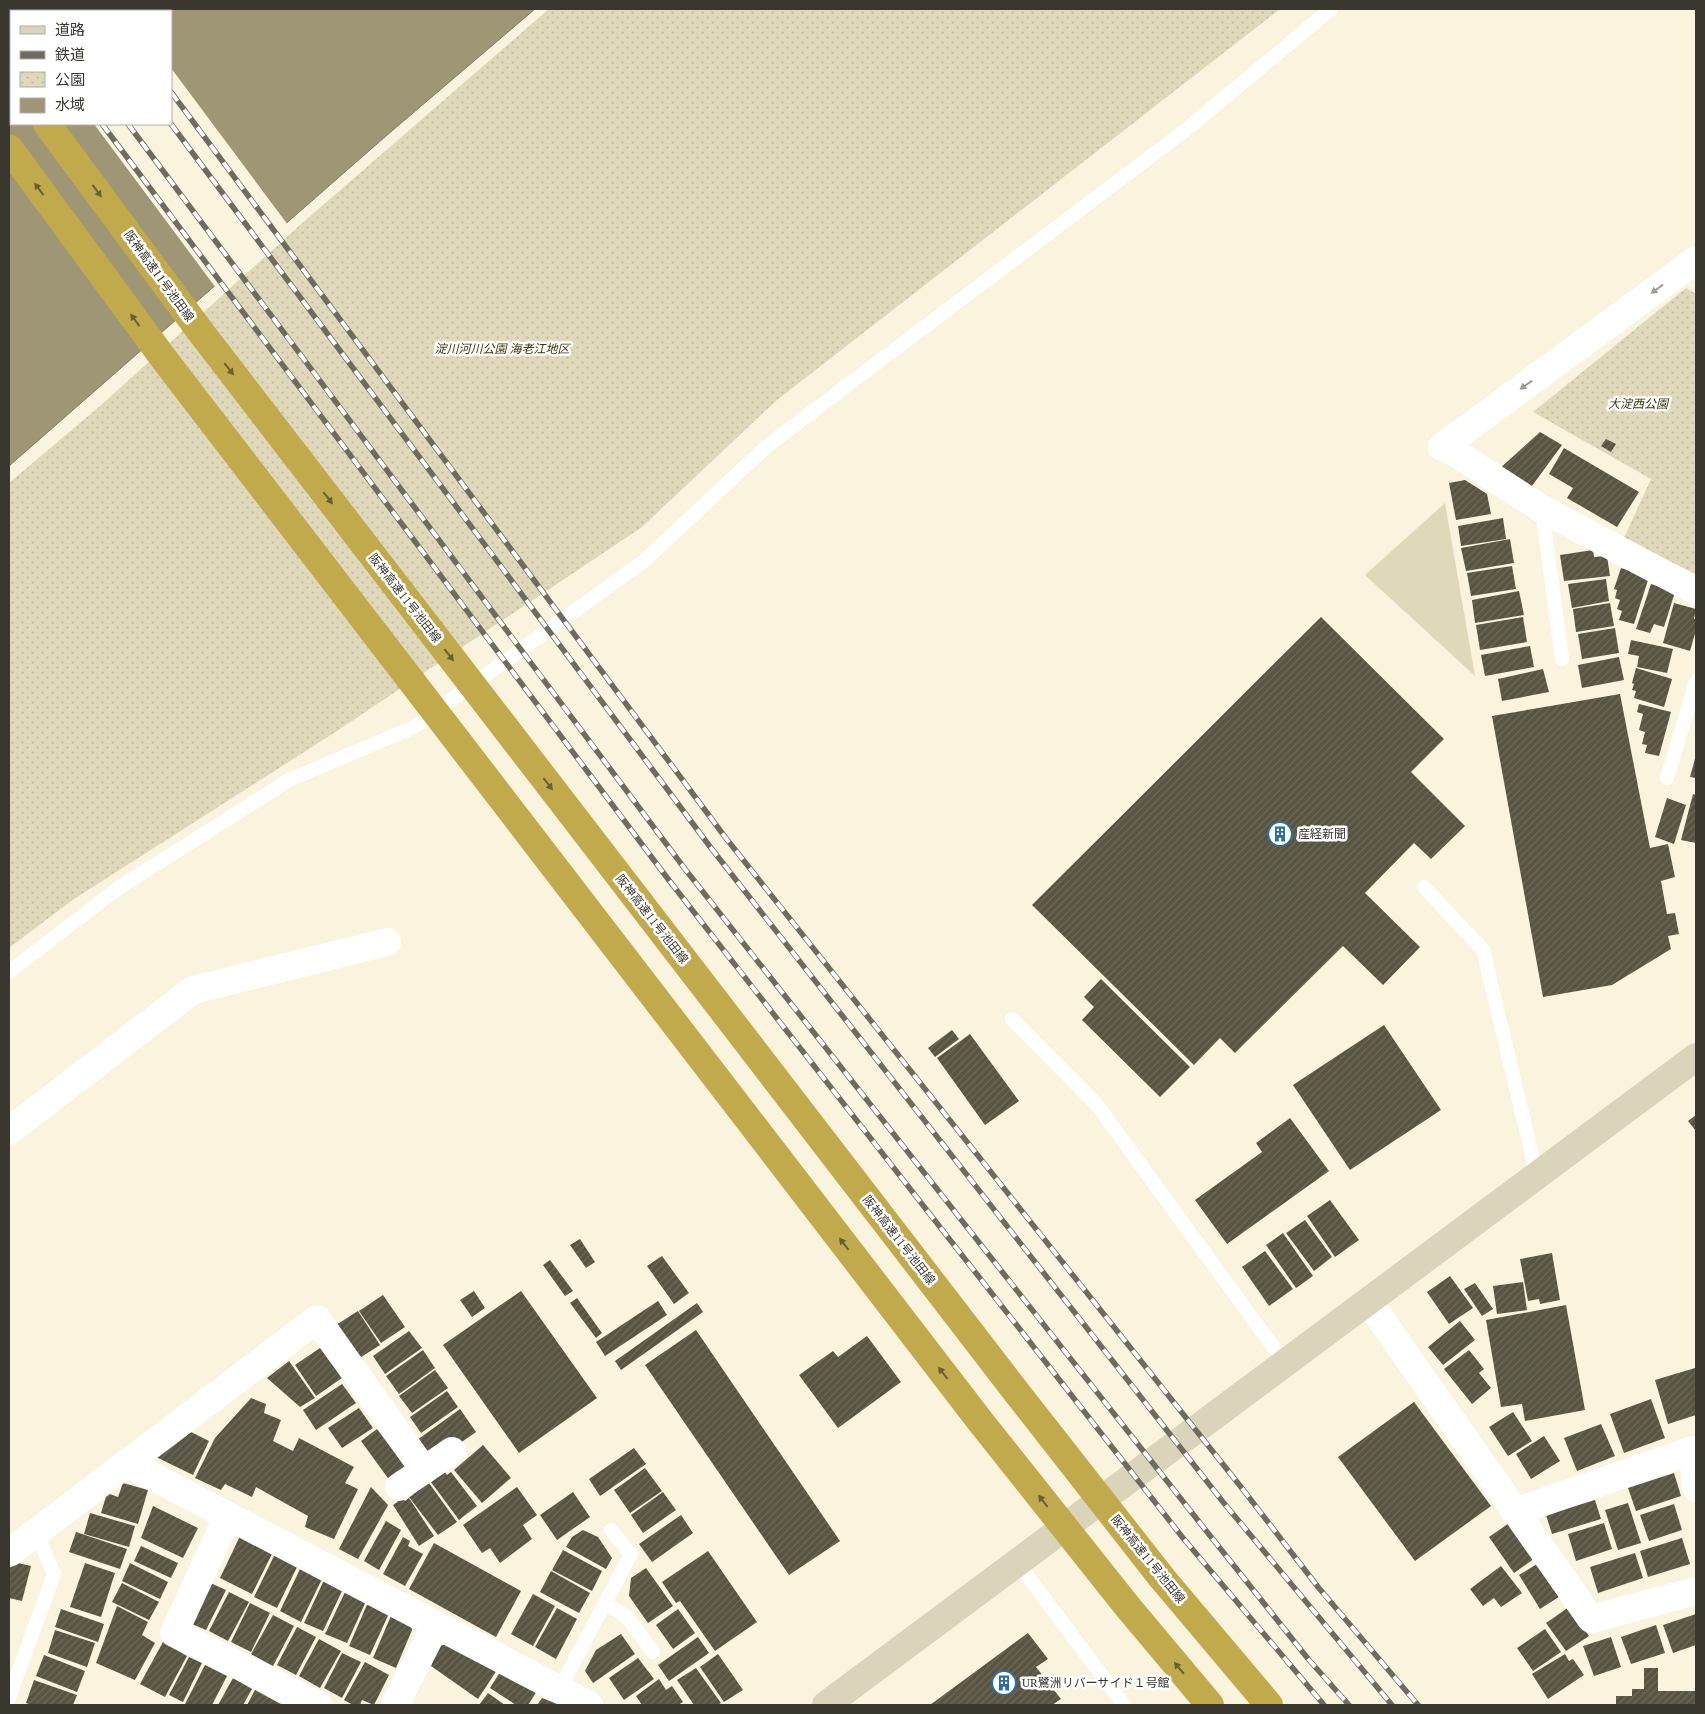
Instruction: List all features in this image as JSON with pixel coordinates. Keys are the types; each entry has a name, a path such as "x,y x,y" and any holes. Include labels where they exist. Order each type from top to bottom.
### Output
{"highway":[{"name":"阪神高速11号池田線","path":"48,125 206,339 1008,1381 1162,1578 1269,1705"},
{"path":"9,148 170,367 974,1413 1127,1606 1210,1705"}],"street":[{"path":"1696,260 1442,447 1454,452 1542,509 1696,591"},
{"path":"9,1130 192,990 387,942"},
{"path":"826,1705 1696,1057"},
{"path":"1368,1301 1590,1619 1696,1591"},
{"path":"9,1553 318,1319 424,1470"},
{"path":"1515,1512 1693,1450 1696,1488"},
{"path":"400,1487 452,1451"},
{"path":"127,1463 589,1705"},
{"path":"228,1516 174,1633 318,1705"},
{"path":"395,1705 436,1624"}],"lane":[{"path":"9,972 117,889 289,780 414,727 644,561 767,446 1187,129 1331,9"},
{"path":"1542,509 1562,659"},
{"path":"1667,778 1696,682"},
{"path":"1424,887 1482,950 1537,1176"},
{"path":"1012,1019 1097,1105 1285,1363"},
{"path":"559,1690 631,1554 611,1530"},
{"path":"9,1698 54,1574 36,1532"},
{"path":"1017,1562 1124,1705"},
{"path":"605,1603 627,1617 653,1652"}],"green space":[{"name":"淀川河川公園 海老江地区","path":"549,9 1280,9 777,400 642,527 337,731 74,899 9,948 9,483 100,406 300,225"},
{"name":"大淀西公園","path":"1686,288 1696,294 1696,574 1623,540 1651,479 1533,412"},
{"path":"1445,503 1475,676 1365,575"}],"water":[{"path":"9,9 535,9 386,136 9,466"}],"pier":[{"path":"9,9 129,10 10,10"},
{"path":"172,69 288,225 216,288 95,125 172,125"}],"building":[{"path":"1540,432 1562,445 1529,490 1498,470"},
{"path":"1606,439 1616,444 1611,452 1601,446"},
{"path":"1564,448 1639,492 1617,527 1567,498 1573,488 1549,474"},
{"path":"1465,480 1487,494 1491,514 1456,520 1449,483"},
{"path":"1503,518 1506,539 1461,546 1458,526"},
{"path":"1510,539 1514,563 1466,571 1461,548"},
{"path":"1593,550 1594,557 1607,556 1610,576 1564,581 1560,555"},
{"path":"1512,566 1516,589 1471,596 1467,573"},
{"path":"1621,568 1649,577 1634,624 1619,620 1622,611 1617,609 1620,600 1615,598 1617,590 1614,589"},
{"path":"1606,579 1609,601 1572,608 1568,584"},
{"path":"1651,584 1675,592 1664,627 1654,624 1650,633 1636,629"},
{"path":"1519,591 1524,615 1475,623 1472,600"},
{"path":"1610,603 1614,626 1576,632 1573,609"},
{"path":"1674,603 1696,609 1694,619 1696,619 1696,630 1690,651 1663,643"},
{"name":"産経新聞","path":"1321,617 1444,739 1411,772 1465,826 1431,859 1414,843 1365,893 1420,947 1383,985 1343,946 1235,1053 1220,1038 1194,1065 1032,905"},
{"path":"1523,617 1527,642 1480,650 1476,625"},
{"path":"1615,628 1619,653 1582,659 1578,634"},
{"path":"1631,640 1673,649 1667,673 1637,667 1639,656 1628,654"},
{"path":"1530,646 1534,667 1485,676 1481,655"},
{"path":"1619,657 1624,680 1582,688 1578,665"},
{"path":"1636,668 1672,679 1664,707 1634,698 1636,691 1632,690 1634,684 1632,683"},
{"path":"1543,669 1549,692 1502,701 1498,679"},
{"path":"1620,694 1650,848 1668,844 1675,877 1661,881 1667,914 1675,913 1679,934 1668,936 1671,949 1612,985 1543,997 1492,716"},
{"path":"1639,704 1671,712 1659,756 1645,753 1647,745 1642,744 1645,732 1639,730 1643,714 1637,712"},
{"path":"1696,755 1696,778 1690,777"},
{"path":"1693,794 1696,795 1696,843 1681,840"},
{"path":"1667,798 1686,805 1674,844 1655,837"},
{"path":"1101,979 1190,1067 1160,1097 1082,1020 1094,1007 1084,997"},
{"path":"1384,1025 1441,1110 1350,1170 1293,1085"},
{"path":"952,1030 959,1039 935,1057 928,1048"},
{"path":"970,1034 1019,1101 985,1125 937,1058"},
{"path":"1696,1115 1696,1131 1688,1121"},
{"path":"1290,1118 1329,1171 1227,1244 1195,1200 1262,1152 1256,1143"},
{"path":"1330,1200 1359,1240 1335,1257 1307,1216"},
{"path":"1305,1220 1332,1257 1314,1271 1286,1233"},
{"path":"1283,1233 1313,1276 1296,1288 1266,1245"},
{"path":"580,1239 595,1262 586,1268 570,1245"},
{"path":"1265,1251 1293,1289 1269,1306 1242,1267"},
{"path":"1552,1253 1560,1300 1540,1304 1539,1299 1528,1301 1520,1259"},
{"path":"662,1256 689,1293 674,1304 647,1266"},
{"path":"550,1260 573,1291 565,1296 543,1265"},
{"path":"1450,1276 1473,1308 1449,1324 1427,1292"},
{"path":"1523,1282 1527,1310 1497,1314 1493,1286"},
{"path":"1475,1283 1493,1309 1482,1316 1464,1289"},
{"path":"474,1291 485,1308 472,1317 460,1300"},
{"path":"521,1291 597,1398 519,1453 443,1345"},
{"path":"383,1295 405,1327 381,1343 359,1311"},
{"path":"577,1298 602,1333 596,1338 570,1303"},
{"path":"658,1301 667,1315 605,1356 596,1342"},
{"path":"697,1303 703,1312 621,1370 615,1361"},
{"path":"1566,1305 1585,1410 1525,1421 1522,1404 1501,1407 1486,1320"},
{"path":"358,1311 380,1345 358,1359 336,1325"},
{"path":"1460,1321 1475,1340 1443,1365 1428,1347"},
{"path":"696,1330 840,1541 789,1575 645,1365"},
{"path":"409,1331 422,1348 385,1374 373,1356"},
{"path":"867,1336 901,1382 838,1428 799,1375 833,1351 838,1357"},
{"path":"320,1348 342,1378 316,1396 295,1365"},
{"path":"423,1350 435,1368 399,1394 386,1376"},
{"path":"1469,1350 1484,1369 1479,1373 1491,1388 1472,1404 1444,1369"},
{"path":"289,1361 315,1398 300,1407 267,1378"},
{"path":"1695,1368 1696,1415 1668,1424 1655,1380"},
{"path":"435,1370 448,1388 412,1413 399,1396"},
{"path":"342,1384 356,1403 316,1430 303,1410"},
{"path":"447,1391 458,1407 421,1433 410,1417"},
{"path":"251,1398 266,1404 264,1413 281,1420 273,1441 293,1451 299,1438 354,1467 345,1483 358,1489 334,1539 305,1527 308,1516 256,1487 252,1497 225,1484 221,1490 195,1478 215,1438"},
{"path":"1651,1399 1665,1438 1624,1453 1610,1414"},
{"path":"1414,1402 1491,1506 1415,1561 1338,1457"},
{"path":"359,1408 373,1428 342,1448 328,1428"},
{"path":"460,1409 476,1432 456,1446 429,1456 417,1440"},
{"path":"1513,1412 1532,1441 1508,1456 1489,1427"},
{"path":"1601,1424 1615,1456 1577,1471 1564,1438"},
{"path":"377,1429 407,1469 390,1481 361,1441"},
{"path":"191,1432 209,1441 193,1475 156,1457"},
{"path":"1544,1436 1560,1461 1531,1479 1516,1454"},
{"path":"483,1445 511,1478 482,1503 454,1470"},
{"path":"634,1448 646,1464 600,1496 589,1479"},
{"path":"442,1468 447,1475 451,1472 477,1506 459,1520 428,1478"},
{"path":"645,1468 662,1491 630,1513 614,1490"},
{"path":"1674,1473 1681,1496 1636,1511 1628,1488"},
{"path":"123,1483 148,1490 138,1524 101,1513 107,1493 118,1497"},
{"path":"429,1483 457,1522 438,1535 409,1497 413,1495 410,1490"},
{"path":"371,1487 388,1505 358,1559 339,1549"},
{"path":"517,1487 537,1515 523,1525 532,1539 500,1563 490,1548 482,1553 463,1525"},
{"path":"573,1492 590,1517 557,1540 540,1515"},
{"path":"663,1492 676,1510 643,1533 631,1515"},
{"path":"403,1498 405,1501 409,1498 434,1536 419,1546 393,1505"},
{"path":"1595,1500 1601,1519 1552,1534 1546,1515"},
{"path":"1628,1503 1641,1543 1618,1550 1605,1510"},
{"path":"1674,1504 1682,1530 1649,1541 1640,1515"},
{"path":"153,1506 198,1528 183,1558 141,1538"},
{"path":"90,1513 135,1526 129,1547 84,1534"},
{"path":"681,1515 693,1533 652,1562 639,1544"},
{"path":"386,1521 401,1530 379,1570 364,1561"},
{"path":"1512,1521 1538,1556 1514,1573 1489,1537"},
{"path":"1604,1523 1612,1549 1576,1561 1568,1534"},
{"path":"583,1530 598,1537 612,1558 606,1569 566,1547 572,1537"},
{"path":"76,1532 127,1549 120,1569 69,1552"},
{"path":"241,1534 274,1550 252,1594 220,1578"},
{"path":"403,1537 410,1541 408,1546 423,1554 405,1586 383,1574"},
{"path":"1682,1538 1690,1564 1648,1577 1640,1551"},
{"path":"434,1543 521,1591 496,1637 409,1589"},
{"path":"141,1546 178,1563 171,1578 134,1561"},
{"path":"563,1550 602,1571 592,1591 552,1570"},
{"path":"708,1551 757,1622 715,1651 680,1601 676,1603 662,1582"},
{"path":"1635,1553 1643,1578 1598,1593 1590,1567"},
{"path":"275,1554 298,1565 277,1608 254,1597"},
{"path":"18,1563 31,1566 22,1601 9,1598 9,1568"},
{"path":"85,1563 115,1573 101,1617 70,1607"},
{"path":"130,1563 168,1582 160,1599 122,1581"},
{"path":"1537,1564 1565,1593 1540,1609 1519,1575"},
{"path":"1501,1566 1522,1593 1501,1607 1494,1598 1483,1606 1470,1589"},
{"path":"301,1567 323,1577 301,1622 280,1611"},
{"path":"646,1568 673,1606 648,1623 629,1596 631,1578"},
{"path":"551,1571 590,1593 579,1613 540,1592"},
{"path":"325,1578 344,1587 323,1631 304,1623"},
{"path":"206,1581 226,1590 206,1630 192,1624"},
{"path":"122,1583 159,1602 149,1620 112,1602"},
{"path":"346,1590 367,1599 347,1643 325,1634"},
{"path":"229,1592 249,1602 228,1641 209,1631"},
{"path":"533,1594 555,1606 533,1646 511,1634"},
{"path":"369,1600 391,1609 370,1655 349,1646"},
{"path":"250,1603 270,1613 251,1652 231,1642"},
{"path":"117,1606 148,1622 142,1635 155,1643 135,1680 96,1663"},
{"path":"1569,1607 1589,1636 1566,1651 1546,1623"},
{"path":"557,1608 577,1619 556,1659 535,1647"},
{"path":"61,1609 104,1624 98,1642 55,1627"},
{"path":"678,1609 695,1633 673,1649 656,1625"},
{"path":"393,1611 410,1618 412,1630 396,1668 373,1658"},
{"path":"1696,1614 1696,1645 1673,1653 1663,1625"},
{"path":"273,1615 294,1626 273,1666 251,1654"},
{"path":"1656,1625 1665,1653 1631,1664 1621,1637"},
{"path":"297,1627 316,1637 296,1675 277,1665"},
{"path":"1545,1629 1561,1652 1533,1671 1517,1648"},
{"path":"55,1630 95,1643 87,1667 48,1653"},
{"name":"UR鷺洲リバーサイド１号館","path":"1028,1633 1048,1659 1036,1667 1061,1699 1052,1705 930,1705"},
{"path":"621,1634 635,1654 593,1683 585,1671 596,1650"},
{"path":"698,1637 709,1653 669,1681 658,1665"},
{"path":"1611,1637 1621,1667 1594,1676 1583,1646"},
{"path":"319,1639 341,1651 320,1688 299,1676"},
{"path":"163,1642 187,1656 165,1697 140,1684"},
{"path":"450,1642 499,1667 478,1699 431,1666 438,1647"},
{"path":"342,1653 361,1662 342,1698 324,1688"},
{"path":"718,1654 743,1690 724,1702 700,1667"},
{"path":"1565,1654 1569,1661 1573,1659 1584,1675 1548,1699 1532,1674"},
{"path":"44,1655 85,1671 77,1692 36,1676"},
{"path":"189,1657 202,1663 183,1702 169,1695"},
{"path":"638,1658 654,1679 624,1700 609,1678"},
{"path":"365,1662 389,1675 374,1705 362,1700 360,1705 353,1705 344,1700"},
{"path":"205,1665 227,1676 212,1705 187,1705 185,1704"},
{"path":"696,1668 721,1703 718,1705 694,1705 677,1680"},
{"path":"1644,1668 1658,1668 1658,1691 1696,1691 1696,1705 1616,1705 1616,1696 1632,1696 1632,1689 1644,1689"},
{"path":"502,1669 537,1691 528,1705 516,1705 490,1688"},
{"path":"233,1678 252,1689 243,1705 218,1705"},
{"path":"659,1679 666,1690 672,1686 683,1702 678,1705 642,1705 636,1696"},
{"path":"34,1680 77,1695 73,1705 31,1705 26,1703"},
{"path":"255,1690 277,1702 283,1705 247,1705"},
{"path":"488,1693 505,1705 479,1705"},
{"path":"542,1698 560,1705 537,1705"}],"railway":[{"path":"172,93 725,837 1241,1487 1318,1587 1418,1705"},
{"path":"103,125 668,879 1183,1538 1324,1705"},
{"path":"129,125 685,869 1200,1523 1309,1660 1349,1705"},
{"path":"172,125 711,848 1223,1502 1392,1705"}],"place":[{"name":"産経新聞","path":"1280,834"},
{"name":"UR鷺洲リバーサイド１号館","path":"1004,1683"}]}
